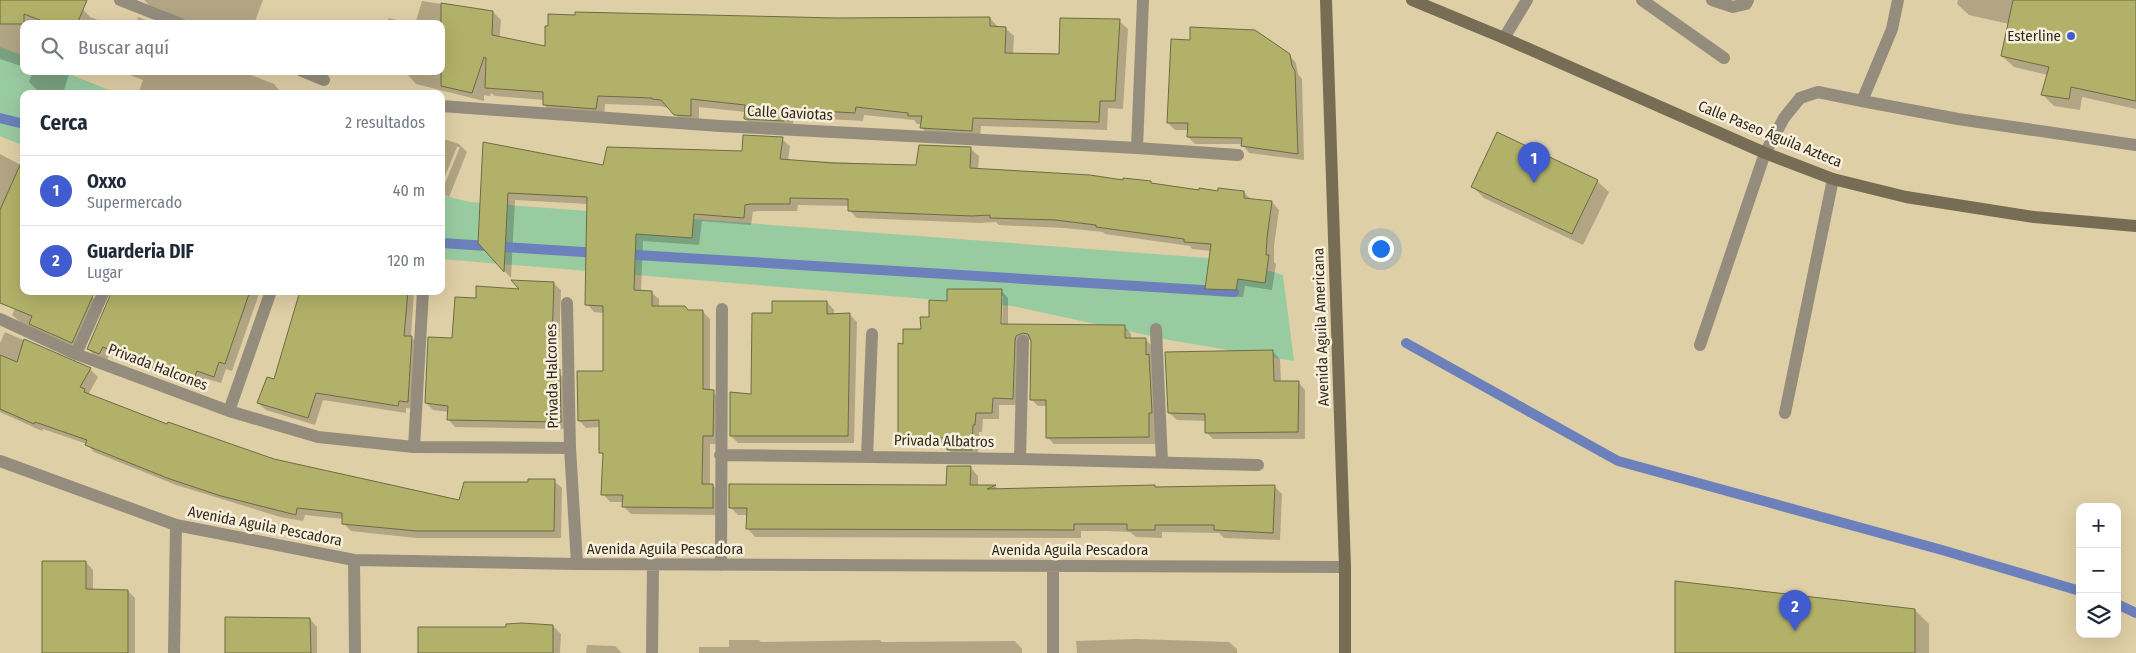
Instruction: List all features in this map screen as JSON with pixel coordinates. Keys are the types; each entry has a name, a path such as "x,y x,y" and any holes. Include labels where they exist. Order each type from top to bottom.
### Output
{"street":[{"path":"120,0 171,20"},
{"path":"1137,148 1143,0"},
{"name":"Avenida Aguila Americana","path":"1326,0 1345,567 1345,653"},
{"name":"Calle Paseo Águila Azteca","path":"1412,0 1504,38 1765,153 1833,179 1926,200 2034,216 2136,226"},
{"path":"1504,38 1526,0"},
{"path":"1642,0 1724,58"},
{"path":"1712,0 1733,7 1746,4 1748,0"},
{"path":"1862,100 1892,29 1898,0"},
{"path":"312,75 324,80"},
{"path":"1700,345 1765,153 1784,118 1800,98 1818,92 1958,120 2136,145"},
{"name":"Calle Gaviotas","path":"445,106 720,126 1238,155"},
{"path":"1785,413 1833,179"},
{"path":"76,354 102,295"},
{"path":"229,411 270,295"},
{"path":"414,447 423,295"},
{"name":"Privada Halcones","path":"567,303 570,448 577,564"},
{"path":"721,565 722,309"},
{"name":"Privada Halcones","path":"0,320 76,354 229,411 318,437 414,447 570,448"},
{"path":"1156,330 1162,462"},
{"path":"867,457 872,334"},
{"path":"1020,459 1023,341"},
{"name":"Privada Albatros","path":"720,456 1020,459 1258,465"},
{"name":"Avenida Aguila Pescadora","path":"0,462 176,525 354,560 653,565 1345,567"},
{"path":"174,653 176,525"},
{"path":"354,560 355,653"},
{"path":"652,653 653,565"},
{"path":"1053,566 1053,653"}],"green space":[{"path":"0,47 20,54 20,75 72,75 109,90 20,90 20,144 0,136"},
{"path":"445,196 470,202 1234,260 1283,275 1294,361 1169,340 1012,306 445,259"}],"building":[{"path":"0,0 87,0 79,20 40,20 24,14 24,20 20,20 20,24 0,24"},
{"name":"Esterline","path":"2013,0 2136,0 2136,101 2071,87 2069,99 2041,95 2049,67 2001,56"},
{"path":"441,3 493,11 492,35 545,46 545,26 548,26 548,14 575,15 575,12 837,18 990,17 990,26 1006,27 1005,53 1059,54 1060,18 1120,19 1115,101 1100,101 1099,122 973,118 972,131 920,128 922,116 908,116 908,113 856,107 855,113 786,109 784,121 744,119 745,105 691,99 691,116 674,115 661,100 652,98 598,96 596,109 543,105 543,92 485,88 486,58 484,57 472,93 441,86 441,75 445,75 445,20 441,20"},
{"path":"1190,27 1255,30 1290,54 1295,71 1298,154 1241,146 1242,138 1187,137 1188,123 1167,123 1171,39 1190,40"},
{"path":"1497,132 1598,180 1572,234 1471,187"},
{"path":"743,135 783,137 780,159 833,163 916,165 919,145 971,147 970,168 1090,175 1123,180 1123,178 1151,181 1151,183 1199,190 1199,188 1218,191 1218,188 1244,191 1244,198 1272,201 1267,238 1266,255 1269,255 1265,283 1238,279 1236,290 1205,289 1211,244 1184,242 1184,239 1055,220 990,218 990,215 972,216 848,211 848,199 790,198 790,204 750,204 745,205 744,218 694,214 692,238 636,234 634,290 652,291 652,306 685,306 688,310 703,310 703,389 714,390 713,436 703,436 702,484 713,484 713,508 622,507 623,495 601,495 603,453 599,453 599,420 578,421 577,371 603,371 603,306 585,305 587,197 508,193 504,272 478,243 483,142 603,165 607,147 742,151"},
{"path":"20,165 20,295 93,295 72,343 29,324 32,316 0,303 0,210"},
{"path":"511,280 554,282 551,368 560,369 561,422 447,420 448,406 425,403 428,337 452,338 455,297 476,298 476,286 519,289"},
{"path":"947,289 1002,289 1001,324 1125,325 1125,338 1146,338 1146,355 1149,354 1152,413 1149,413 1149,437 1046,438 1046,400 1030,400 1031,341 1028,334 1023,333 1016,336 1015,341 1013,399 993,398 992,413 976,413 975,425 973,425 972,450 947,450 947,438 898,437 898,343 903,344 903,329 921,329 920,317 929,317 929,300 947,301"},
{"path":"110,295 249,295 225,364 219,362 214,377 197,371 192,384 103,347 99,354 87,349"},
{"path":"299,295 408,295 404,336 412,336 408,402 399,401 398,406 316,393 308,418 257,403 267,377 274,379"},
{"path":"772,301 827,301 827,314 850,313 848,436 730,436 730,392 751,394 752,313 772,313"},
{"path":"24,339 91,368 80,387 85,389 84,392 167,424 168,422 274,459 459,500 464,482 528,482 528,479 555,479 554,531 417,531 342,524 342,513 297,508 296,515 221,496 167,478 85,445 87,440 35,422 34,424 0,409 0,355 17,362"},
{"path":"1273,350 1274,381 1299,381 1298,432 1205,433 1205,414 1168,413 1165,352"},
{"path":"947,466 971,466 970,485 996,485 987,489 1155,485 1155,487 1275,485 1273,533 1214,530 1214,525 1155,525 1155,530 1127,530 1127,524 1074,524 1074,530 746,529 747,508 729,508 729,484 946,485"},
{"path":"42,561 86,561 86,589 128,590 128,653 42,653"},
{"path":"1675,581 1915,609 1915,653 1675,653"},
{"path":"225,617 310,618 311,653 225,653"},
{"path":"506,624 553,625 553,653 418,653 418,627 506,627"}],"waterway":[{"path":"0,118 20,123"},
{"path":"445,243 599,253"},
{"path":"621,254 1234,292"},
{"path":"1406,343 1618,461 1942,550 2076,590"},
{"path":"2121,606 2136,613"}],"place":[{"name":"Esterline","path":"2071,36"},
{"name":"Oxxo","path":"1534,183"},
{"name":"Guarderia DIF","path":"1795,631"}]}
